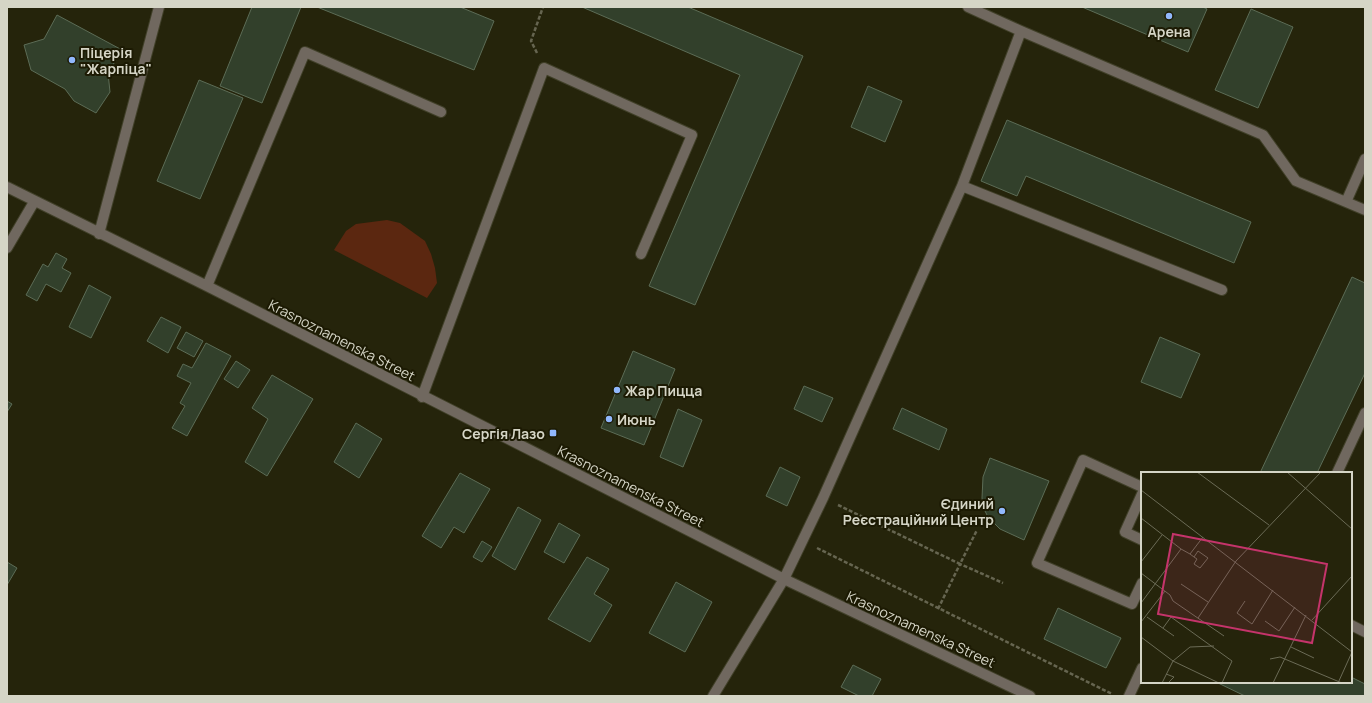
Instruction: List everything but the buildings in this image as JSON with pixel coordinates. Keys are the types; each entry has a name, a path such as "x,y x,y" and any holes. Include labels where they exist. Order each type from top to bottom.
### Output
{"street":[{"path":"100,234 159,7"},
{"path":"968,7 1263,135 1296,181 1365,210"},
{"path":"713,696 784,579 823,498 962,186 1021,31"},
{"path":"207,286 305,52 441,112"},
{"path":"422,396 544,68 692,135 641,254"},
{"path":"1346,202 1365,159"},
{"path":"962,186 1222,290"},
{"name":"Krasnoznamenska Street","path":"7,187 34,202 207,286 784,579 1030,696"},
{"path":"7,248 34,202"},
{"path":"1337,472 1365,413"},
{"path":"1141,487 1083,460 1037,563 1132,604 1141,585"},
{"path":"1141,496 1125,532 1141,540"},
{"path":"1352,625 1365,632"},
{"path":"1129,696 1141,670"}],"path":[{"path":"543,7 532,41 544,68"},
{"path":"823,498 1003,583"},
{"path":"938,609 977,530"},
{"path":"802,541 1116,696"}],"shaded area":[{"path":"387,220 400,223 425,241 435,268 437,283 427,298 334,250 346,231 356,224"}],"place":[{"name":"Арена","path":"1169,16"},
{"name":"Піцерія \"Жарпіца\"","path":"72,60"},
{"name":"Жар Пицца","path":"617,390"},
{"name":"Июнь","path":"609,419"},
{"name":"Сергія Лазо","path":"553,433"},
{"name":"Єдиний Реєстраційний Центр","path":"1002,511"}]}
